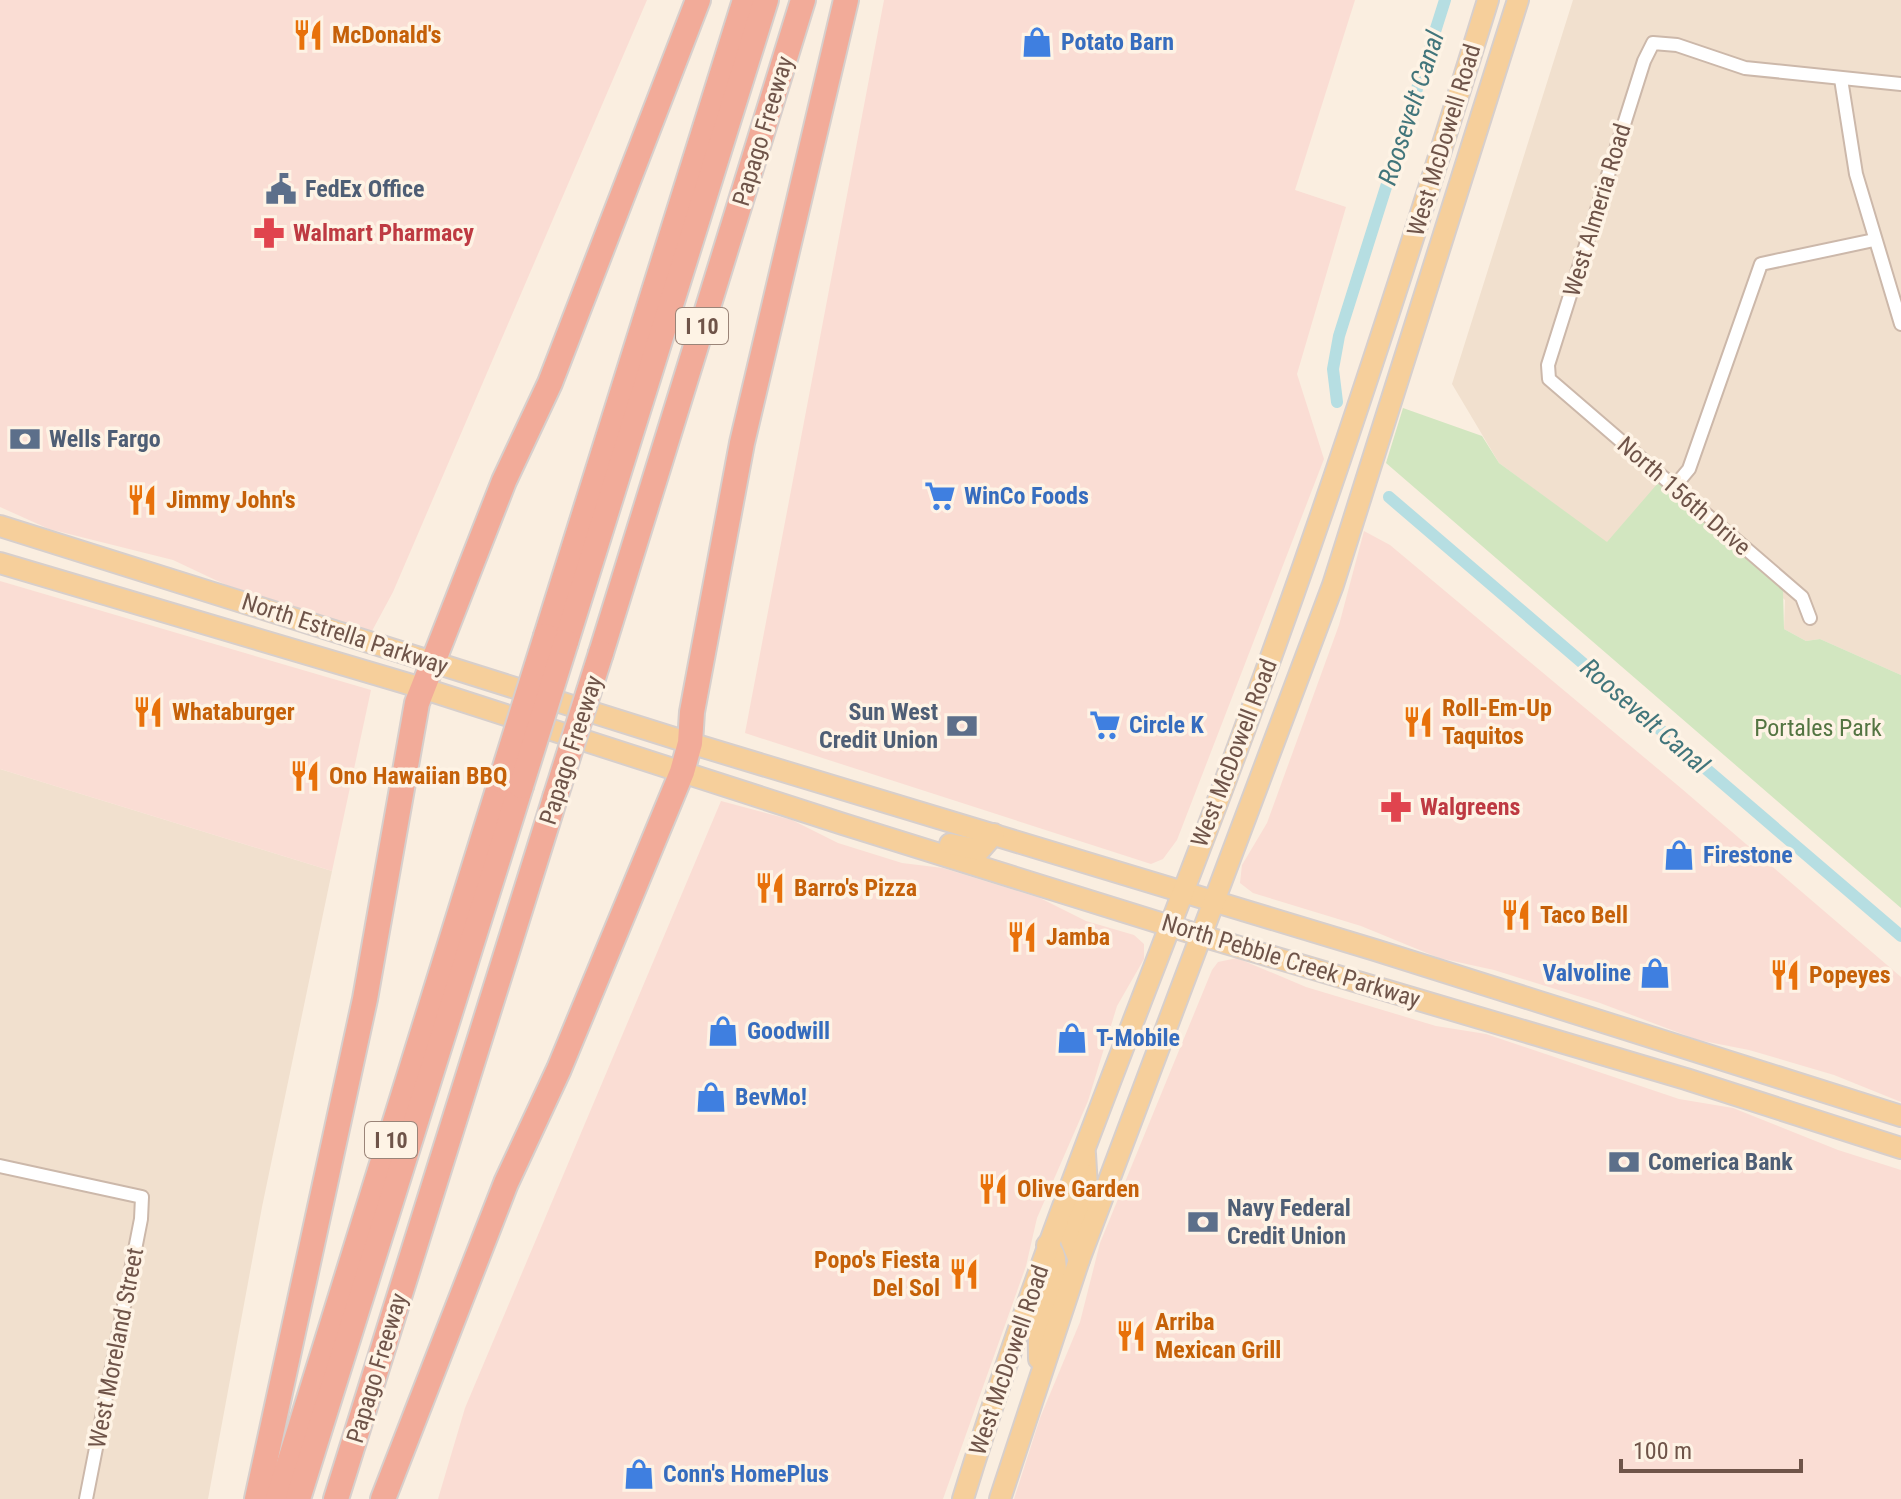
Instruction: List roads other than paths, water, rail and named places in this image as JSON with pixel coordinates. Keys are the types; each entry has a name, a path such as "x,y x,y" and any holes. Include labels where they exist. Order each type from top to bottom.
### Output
{"highway":[{"path":"257,1499 334,1153 422,688 504,481 550,383 698,0"},
{"name":"I 10","path":"278,1499 556,639 745,0"},
{"path":"556,639 766,0"},
{"name":"Papago Freeway","path":"336,1499 803,0"},
{"path":"383,1499 506,1183 559,1069 682,772 690,743 708,621 742,443 846,0"},
{"path":"298,1499 511,783"}],"main road":[{"name":"West McDowell Road","path":"963,1499 1047,1245 1300,576 1421,214 1488,0"},
{"name":"West McDowell Road","path":"1000,1499 1079,1260 1333,585 1518,0"},
{"path":"1408,353 1402,331 1431,238 1430,224 1421,214"},
{"name":"North Estrella Parkway","path":"0,526 690,743"},
{"path":"84,589 85,552"},
{"name":"North Estrella Parkway","path":"0,563 422,688 682,772"},
{"path":"1300,576 1333,585"},
{"name":"North Pebble Creek Parkway","path":"690,743 1215,901 1901,1116"},
{"name":"North Pebble Creek Parkway","path":"682,772 1202,936 1648,1067 1901,1148"},
{"path":"926,850 939,840 980,850 994,834"},
{"path":"1079,1260 1071,1240 1087,1187 1084,1146"},
{"path":"1038,1379 1040,1320 1056,1268 1053,1251 1047,1245"}],"street":[{"name":"West Almeria Road","path":"1549,379 1548,365 1644,61 1653,43 1677,45 1745,68 1841,79"},
{"path":"1901,84 1841,79 1856,174 1901,324"},
{"path":"1674,487 1689,469 1761,264 1874,240"},
{"name":"North 156th Drive","path":"1549,379 1802,597 1810,618"},
{"name":"West Moreland Street","path":"0,1166 142,1197 141,1219 86,1499"}],"waterway":[{"name":"Roosevelt Canal","path":"1337,402 1333,369 1339,336 1445,0"},
{"name":"Roosevelt Canal","path":"1389,497 1901,936"}],"place":[{"name":"McDonald's","path":"308,35"},
{"name":"Potato Barn","path":"1037,42"},
{"name":"FedEx Office","path":"281,189"},
{"name":"Walmart Pharmacy","path":"269,233"},
{"name":"Wells Fargo","path":"25,439"},
{"name":"WinCo Foods","path":"940,496"},
{"name":"Jimmy John's","path":"142,500"},
{"name":"Whataburger","path":"148,712"},
{"name":"Roll-Em-Up Taquitos","path":"1418,722"},
{"name":"Circle K","path":"1105,725"},
{"name":"Sun West Credit Union","path":"962,726"},
{"name":"Ono Hawaiian BBQ","path":"305,776"},
{"name":"Walgreens","path":"1396,807"},
{"name":"Firestone","path":"1679,855"},
{"name":"Barro's Pizza","path":"770,888"},
{"name":"Taco Bell","path":"1516,915"},
{"name":"Jamba","path":"1022,937"},
{"name":"Valvoline","path":"1655,973"},
{"name":"Popeyes","path":"1785,975"},
{"name":"Goodwill","path":"723,1031"},
{"name":"T-Mobile","path":"1072,1038"},
{"name":"BevMo!","path":"711,1097"},
{"name":"Comerica Bank","path":"1624,1162"},
{"name":"Olive Garden","path":"993,1189"},
{"name":"Navy Federal Credit Union","path":"1203,1222"},
{"name":"Popo's Fiesta Del Sol","path":"964,1274"},
{"name":"Arriba Mexican Grill","path":"1131,1336"},
{"name":"Conn's HomePlus","path":"639,1474"}],"park label":[{"name":"Portales Park","path":"1818,728"}]}
